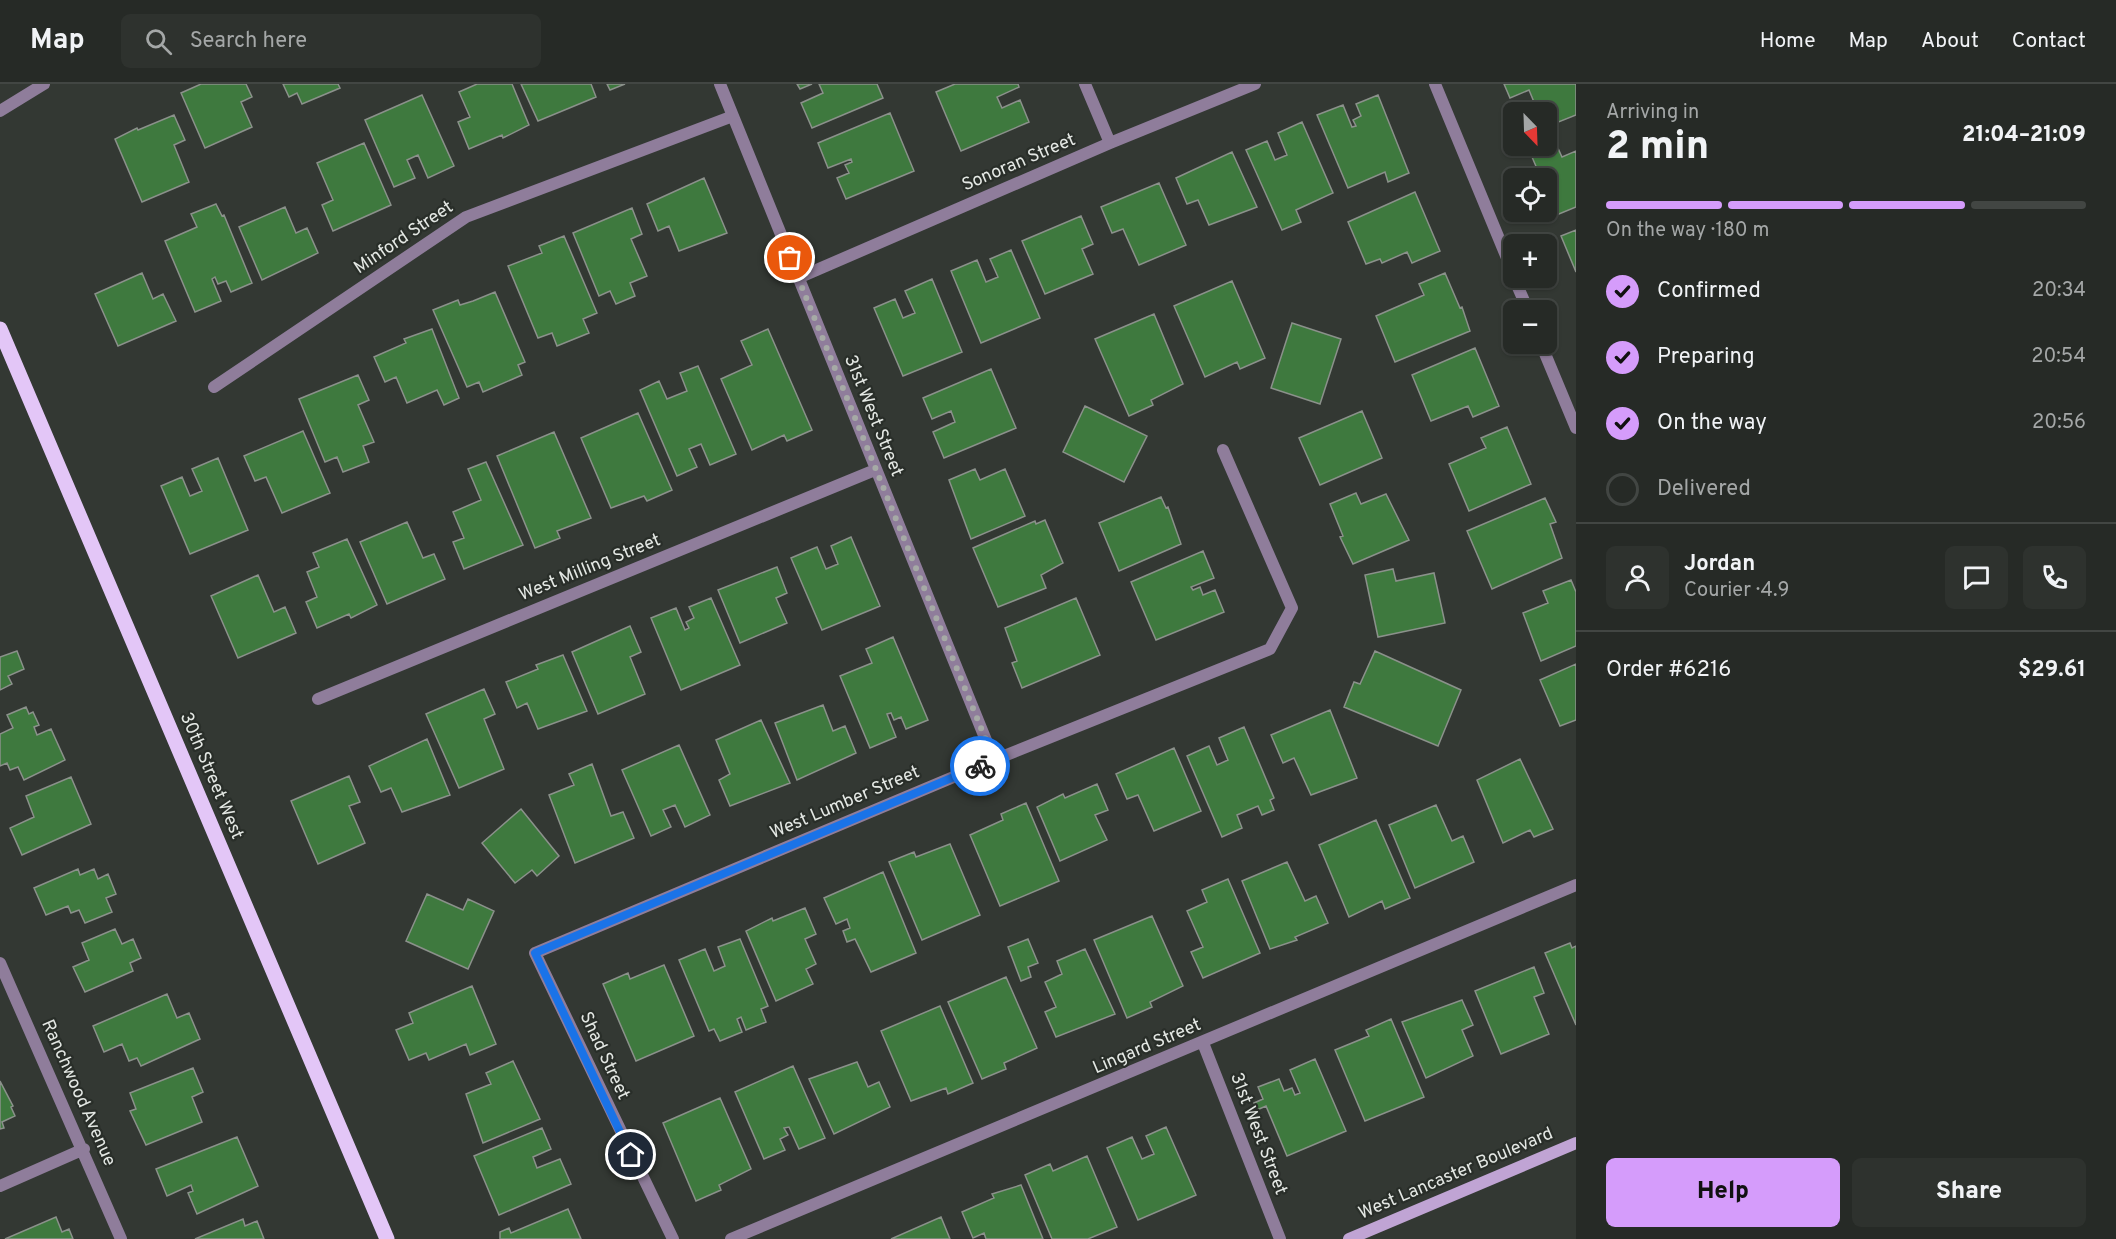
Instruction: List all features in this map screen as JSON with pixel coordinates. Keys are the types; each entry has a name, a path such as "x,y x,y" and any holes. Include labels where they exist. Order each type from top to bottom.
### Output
{"main road":[{"name":"30th Street West","path":"0,329 387,1239"}],"street":[{"path":"0,111 44,84"},
{"name":"31st West Street","path":"720,84 994,760"},
{"path":"1084,84 1110,143"},
{"name":"Sonoran Street","path":"798,278 1110,143 1255,84"},
{"path":"1435,84 1503,249"},
{"name":"Minford Street","path":"214,387 466,217 733,116"},
{"path":"1546,354 1576,428"},
{"name":"West Lumber Street","path":"535,953 994,760 1270,649 1292,608 1223,450"},
{"name":"West Milling Street","path":"318,699 875,470"},
{"name":"Lingard Street","path":"731,1239 1576,885"},
{"name":"Shad Street","path":"535,953 673,1239"},
{"name":"Ranchwood Avenue","path":"0,963 84,1149 121,1239"},
{"name":"31st West Street","path":"1203,1043 1280,1239"},
{"name":"West Lancaster Boulevard","path":"1349,1239 1576,1143"},
{"path":"0,1186 84,1149"}],"building":[{"path":"201,84 246,84 252,97 241,102 252,127 205,148 181,93"},
{"path":"283,84 338,84 340,88 302,104 297,93 289,97"},
{"path":"477,84 512,84 529,125 503,138 502,135 469,149 458,122 470,117 459,92"},
{"path":"521,84 591,84 596,97 538,121"},
{"path":"607,84 625,84 610,90"},
{"path":"797,84 812,84 800,89"},
{"path":"819,84 877,84 883,98 812,128 801,103 823,93"},
{"path":"955,84 1018,84 1019,87 997,97 1002,108 1020,100 1029,122 961,151 936,92"},
{"path":"1504,84 1576,84 1576,115 1557,123 1557,102 1534,102 1529,90 1510,98"},
{"path":"422,95 454,166 428,178 418,155 407,160 415,178 394,187 365,120"},
{"path":"1378,95 1409,173 1388,182 1385,172 1348,188 1317,115 1343,105 1352,127 1356,126 1353,120 1361,116 1356,104"},
{"path":"890,113 914,171 846,199 837,178 849,173 845,165 852,162 851,159 828,168 818,143"},
{"path":"174,115 185,140 174,145 189,182 142,202 115,139 137,128 138,130"},
{"path":"1302,122 1333,193 1296,210 1301,222 1282,230 1246,150 1267,141 1275,160 1287,155 1278,133"},
{"path":"364,143 391,205 333,231 322,205 333,200 317,163"},
{"path":"1557,146 1562,157 1576,151 1576,207 1557,215 1557,168 1537,168 1532,157 1557,156"},
{"path":"1232,152 1257,207 1209,225 1198,200 1187,204 1176,178"},
{"path":"704,178 727,233 679,251 669,226 658,231 647,204"},
{"path":"1159,183 1186,245 1139,265 1123,229 1112,233 1101,207"},
{"path":"1415,192 1440,251 1412,263 1407,252 1382,263 1380,259 1366,264 1348,222"},
{"path":"216,204 222,216 224,215 252,283 231,292 226,281 218,284 215,277 212,279 221,301 195,312 165,241 197,227 191,214"},
{"path":"285,207 296,233 307,228 318,253 262,280 239,227"},
{"path":"632,208 642,234 631,239 647,276 630,283 635,296 616,304 610,291 599,296 573,233"},
{"path":"1081,216 1093,244 1082,249 1093,274 1045,294 1022,241"},
{"path":"1576,230 1576,272 1561,236"},
{"path":"564,236 597,313 583,319 589,333 557,346 552,333 538,338 508,266 542,253 539,246"},
{"path":"1011,250 1040,318 981,343 951,271 977,260 986,282 998,277 990,259"},
{"path":"142,273 153,299 163,294 176,321 118,346 95,294"},
{"path":"1445,273 1460,308 1462,307 1470,331 1395,362 1376,316 1424,295 1419,284"},
{"path":"932,279 962,352 903,376 874,308 895,299 903,318 915,313 905,291"},
{"path":"1232,281 1265,358 1240,369 1237,362 1205,377 1174,306"},
{"path":"495,292 525,362 518,365 522,375 483,392 479,382 467,387 433,310 458,300 460,305"},
{"path":"1154,314 1183,384 1151,400 1153,405 1129,416 1095,339"},
{"path":"1292,323 1341,339 1320,404 1271,388"},
{"path":"432,329 459,398 444,405 437,390 407,403 396,377 385,382 374,357 406,343 404,339"},
{"path":"768,329 812,430 787,441 784,435 752,450 721,379 752,365 741,341"},
{"path":"1475,348 1499,406 1473,417 1468,406 1431,421 1412,375"},
{"path":"698,366 736,454 710,465 701,444 689,449 697,467 677,476 640,390 659,381 667,399 687,391 680,373"},
{"path":"991,369 1016,428 944,458 933,432 955,422 951,411 932,419 923,398"},
{"path":"358,375 369,400 358,405 374,442 363,446 369,462 343,472 337,457 325,462 299,399"},
{"path":"1085,406 1147,436 1124,482 1063,452"},
{"path":"1362,411 1382,458 1320,485 1299,438"},
{"path":"638,413 672,490 647,501 644,496 611,508 581,438"},
{"path":"1507,427 1531,484 1469,511 1449,464 1486,448 1481,438"},
{"path":"303,431 330,493 282,513 266,477 255,481 244,456"},
{"path":"554,432 591,518 557,531 560,538 535,548 497,456"},
{"path":"218,458 248,530 190,554 161,486 182,477 190,496 202,491 192,469"},
{"path":"486,462 523,545 464,569 453,542 464,538 453,512 481,500 468,469"},
{"path":"975,469 980,480 1005,469 1025,516 971,539 949,480"},
{"path":"1356,493 1361,504 1386,494 1409,540 1353,564 1340,537 1343,536 1330,504"},
{"path":"1161,497 1166,508 1168,507 1181,544 1119,571 1099,523"},
{"path":"1545,498 1556,522 1550,524 1562,558 1492,589 1467,531"},
{"path":"1045,520 1063,563 1041,575 1046,588 998,607 973,548 1035,521 1036,524"},
{"path":"407,522 423,558 434,554 445,579 387,604 360,542"},
{"path":"851,537 880,606 822,630 791,558 817,547 826,569 838,564 831,546"},
{"path":"347,539 377,605 351,618 349,614 317,628 306,602 317,597 307,572 319,567 313,553"},
{"path":"1203,551 1214,578 1191,587 1193,590 1200,587 1203,595 1215,590 1224,612 1156,640 1131,582"},
{"path":"777,567 787,593 776,598 787,623 740,643 718,590"},
{"path":"1393,569 1396,581 1434,573 1445,623 1378,637 1365,575"},
{"path":"258,575 274,612 285,607 296,633 238,658 211,596"},
{"path":"1571,580 1576,592 1576,646 1541,661 1523,613 1548,603 1543,591"},
{"path":"711,598 740,665 681,690 651,618 676,608 685,630 689,628 686,622 694,618 689,607"},
{"path":"1076,598 1100,655 1022,688 1012,663 1017,661 1005,628"},
{"path":"630,626 641,652 630,657 645,694 598,714 572,652"},
{"path":"893,637 928,720 906,729 901,717 894,720 891,713 887,714 896,737 870,748 840,676 872,663 866,649"},
{"path":"17,651 24,669 8,676 12,684 0,690 0,657"},
{"path":"1375,651 1461,690 1438,746 1344,707 1354,682 1360,684"},
{"path":"563,655 587,711 538,729 527,703 517,708 506,682 538,669 536,665"},
{"path":"1576,664 1576,720 1560,726 1540,680"},
{"path":"484,689 495,714 484,719 504,769 459,788 426,714"},
{"path":"823,705 833,731 845,726 856,753 797,780 775,723"},
{"path":"26,707 29,714 33,712 39,725 34,727 37,735 51,729 65,760 24,780 18,767 10,770 7,763 0,766 0,734 13,728 7,715"},
{"path":"1330,710 1357,778 1311,795 1294,758 1283,763 1271,735"},
{"path":"761,720 790,783 730,806 719,780 730,774 716,740"},
{"path":"1244,727 1274,798 1270,800 1274,810 1262,815 1258,806 1237,815 1242,828 1222,837 1187,756 1209,746 1217,765 1228,760 1219,738"},
{"path":"427,739 450,795 402,812 391,788 381,792 369,766"},
{"path":"679,745 710,815 685,827 675,805 663,810 671,827 651,836 622,770"},
{"path":"1174,748 1201,811 1154,831 1138,795 1127,799 1116,774"},
{"path":"1520,759 1553,829 1534,837 1530,830 1503,843 1477,780"},
{"path":"592,764 611,816 623,812 634,838 575,863 549,795 574,785 569,774"},
{"path":"349,776 360,802 349,806 365,843 318,864 291,801"},
{"path":"71,777 91,824 22,855 10,828 34,817 26,796"},
{"path":"1097,784 1108,810 1095,815 1107,840 1060,861 1037,807 1063,794 1065,798"},
{"path":"1026,803 1059,881 1000,906 970,835 1003,820 1001,814"},
{"path":"1436,805 1452,841 1463,836 1474,862 1415,888 1389,825"},
{"path":"521,809 559,856 537,876 532,870 515,883 482,843"},
{"path":"1376,820 1410,898 1385,909 1382,901 1349,917 1319,845"},
{"path":"950,844 980,915 922,940 889,862 914,852 916,857"},
{"path":"1287,862 1305,901 1316,896 1328,923 1295,937 1297,940 1270,949 1242,881"},
{"path":"78,869 80,875 94,869 98,879 108,874 116,894 106,898 112,912 85,923 79,910 71,913 68,906 46,915 34,888"},
{"path":"883,872 916,953 871,972 855,939 847,942 843,931 850,928 847,919 836,924 824,898"},
{"path":"1228,879 1260,953 1203,978 1191,952 1203,947 1187,911 1207,902 1202,890"},
{"path":"427,894 463,910 468,899 494,911 468,969 406,941"},
{"path":"805,908 816,934 805,939 816,964 806,969 813,984 776,1001 746,931 772,918 773,921"},
{"path":"1152,916 1183,986 1150,1002 1152,1007 1127,1018 1094,940"},
{"path":"115,929 122,944 133,939 141,958 130,963 133,971 85,992 73,967 89,960 82,943"},
{"path":"740,939 768,1006 761,1009 766,1022 746,1030 741,1017 737,1019 742,1032 720,1041 714,1029 709,1031 679,960 705,949 714,971 725,966 718,947"},
{"path":"1028,939 1038,963 1028,967 1031,977 1021,981 1008,947"},
{"path":"1570,943 1572,948 1576,946 1576,1025 1545,953"},
{"path":"1085,949 1115,1014 1056,1037 1045,1012 1056,1007 1045,982 1062,974 1057,961"},
{"path":"664,965 694,1036 636,1061 603,984 628,973 630,979"},
{"path":"1534,967 1544,993 1534,997 1549,1034 1501,1054 1475,991"},
{"path":"1006,977 1037,1048 1004,1063 1006,1069 982,1079 948,1002"},
{"path":"472,986 496,1044 470,1055 466,1044 429,1060 426,1053 409,1060 396,1030 413,1023 409,1013"},
{"path":"167,994 177,1018 189,1013 200,1039 141,1066 137,1058 129,1061 122,1044 104,1052 93,1026"},
{"path":"1462,1000 1473,1025 1462,1030 1473,1056 1426,1078 1402,1022"},
{"path":"940,1006 973,1083 948,1094 946,1088 911,1101 881,1031"},
{"path":"1391,1019 1424,1097 1365,1121 1335,1050 1369,1036 1366,1030"},
{"path":"1315,1059 1346,1131 1287,1156 1266,1106 1257,1110 1254,1103 1263,1099 1258,1087 1279,1079 1284,1091 1292,1088 1295,1095 1300,1093 1290,1070"},
{"path":"513,1061 540,1119 483,1143 466,1094 491,1084 486,1073"},
{"path":"857,1062 868,1087 879,1082 890,1107 834,1134 809,1079"},
{"path":"793,1066 825,1138 799,1149 789,1127 784,1128 788,1135 780,1139 785,1150 764,1159 735,1092"},
{"path":"193,1068 203,1092 192,1097 202,1122 146,1145 130,1111 136,1109 130,1093"},
{"path":"0,1081 13,1106 11,1107 15,1116 2,1122 4,1128 0,1129"},
{"path":"720,1098 751,1169 719,1185 721,1190 696,1201 663,1123"},
{"path":"1166,1127 1196,1195 1138,1220 1107,1148 1132,1137 1142,1159 1154,1154 1146,1136"},
{"path":"542,1128 551,1149 533,1157 537,1168 560,1159 571,1184 499,1215 474,1156"},
{"path":"237,1137 258,1186 197,1214 188,1193 193,1191 191,1185 167,1196 156,1169"},
{"path":"1087,1156 1117,1227 1088,1239 1052,1239 1025,1175 1050,1164 1053,1171"},
{"path":"1021,1185 1043,1239 986,1239 984,1233 973,1238 962,1212 994,1198 992,1194"},
{"path":"568,1209 581,1239 500,1239 500,1232 509,1228 511,1233"},
{"path":"56,1217 62,1232 69,1229 73,1239 5,1239"},
{"path":"941,1217 950,1239 891,1239"},
{"path":"243,1219 245,1226 257,1221 264,1239 195,1239"}],"way so far":[{"path":"790,258 994,760 980,766"}],"route":[{"path":"631,1155 535,953 980,766"}]}
